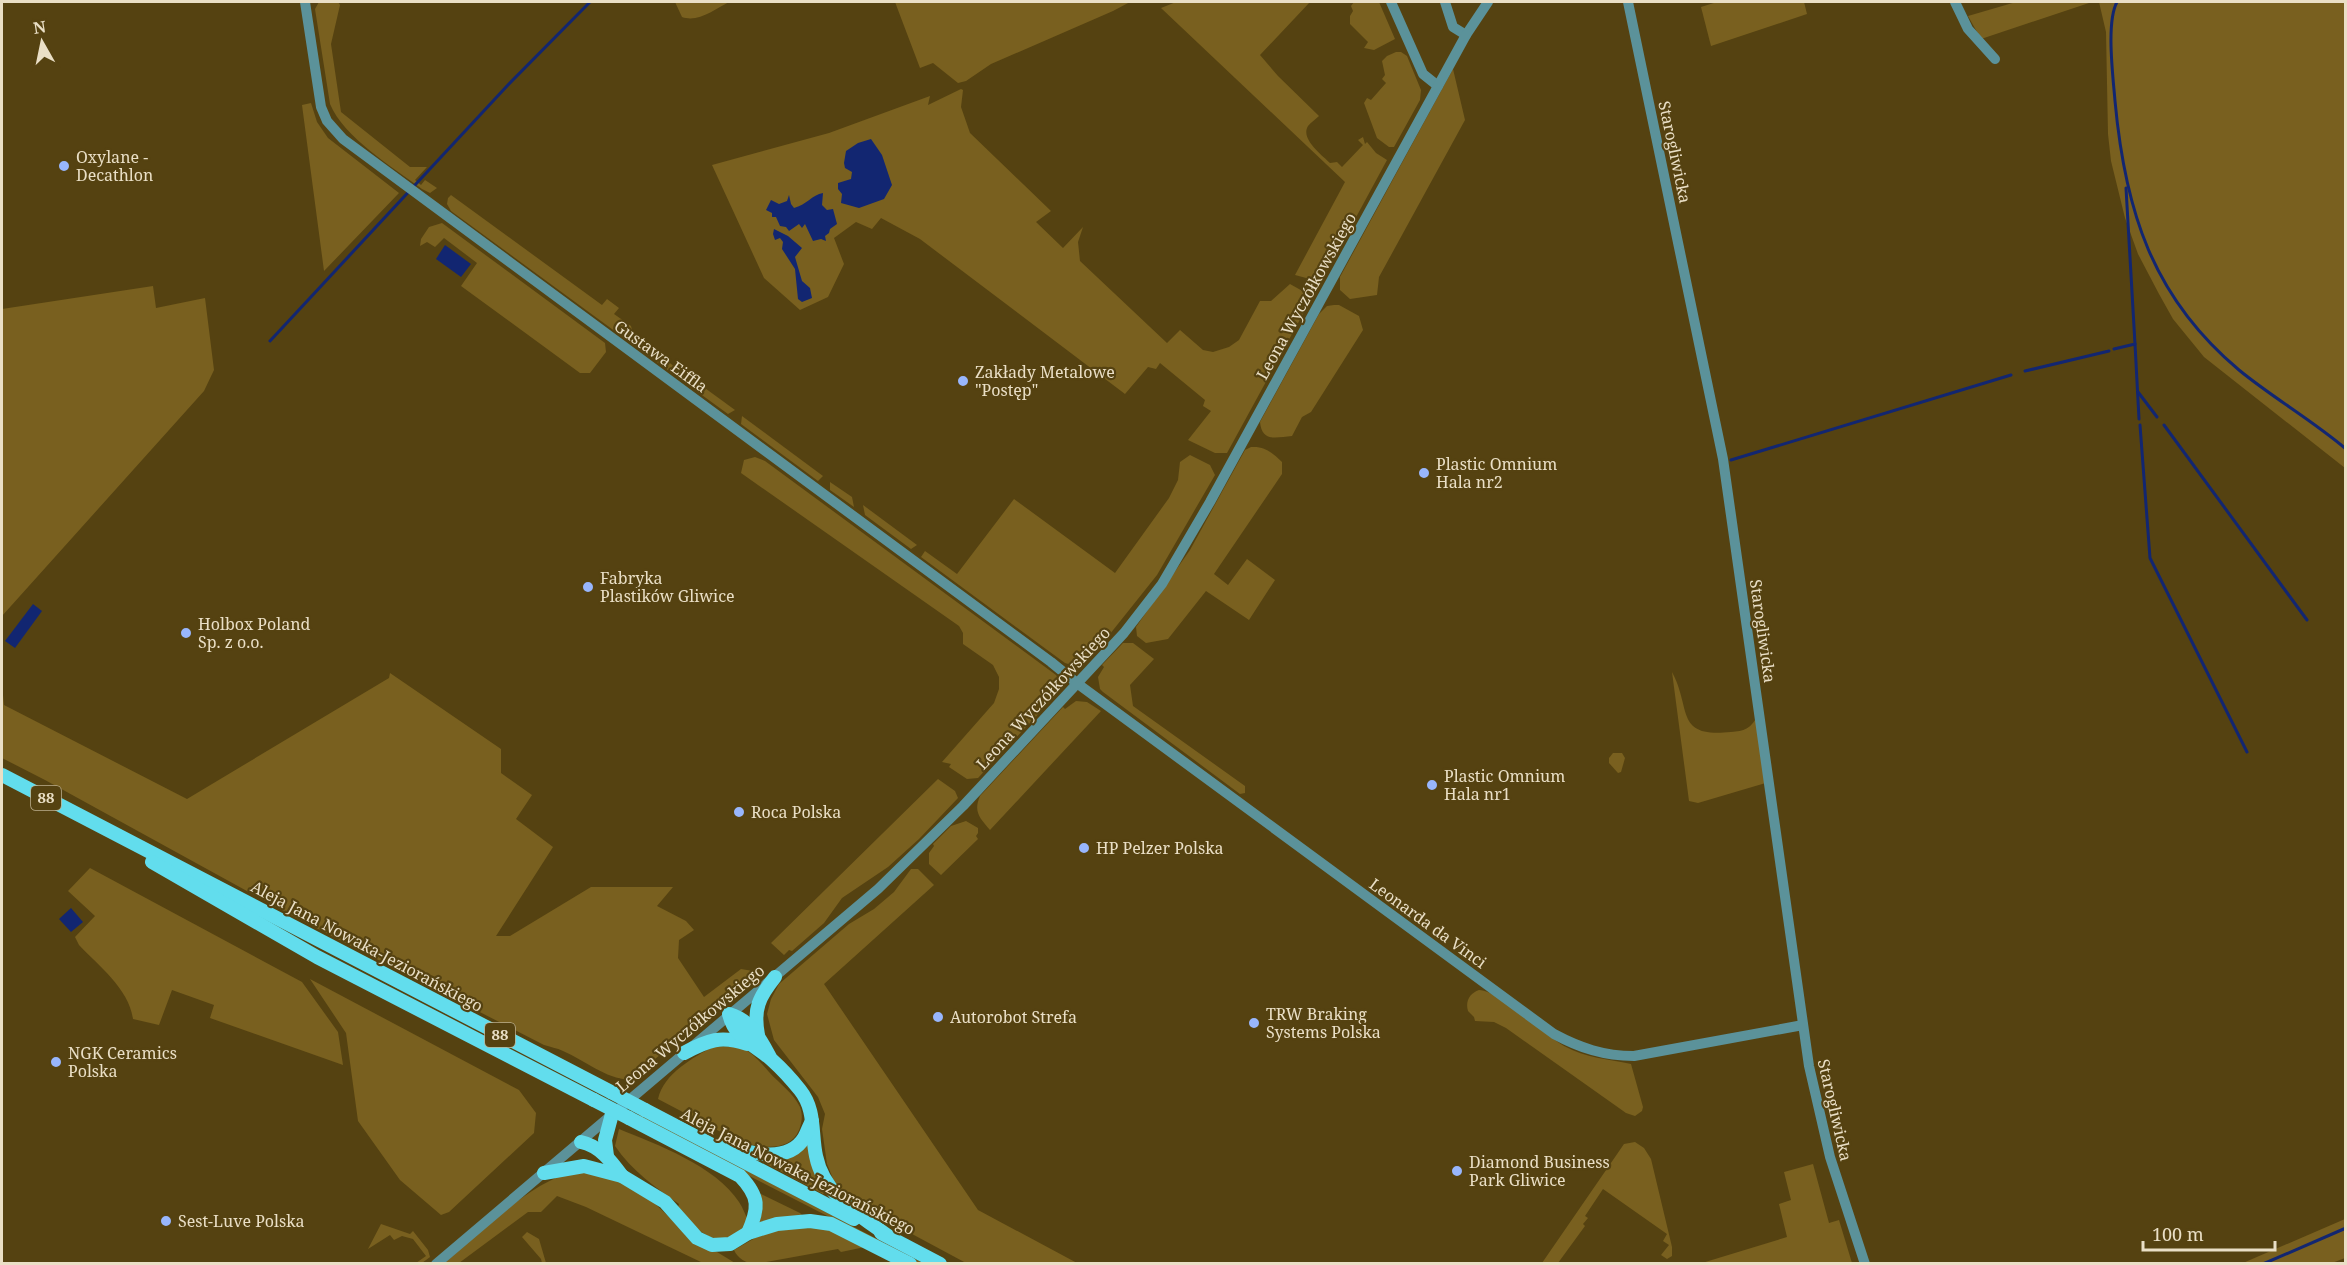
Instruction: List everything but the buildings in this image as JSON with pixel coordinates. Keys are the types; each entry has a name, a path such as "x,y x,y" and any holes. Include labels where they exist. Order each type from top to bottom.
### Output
{"main road":[{"name":"Aleja Jana Nowaka-Jeziorańskiego","path":"2,775 940,1263"},
{"path":"90,821 155,864 316,957 740,1176 750,1187 756,1205 756,1214 748,1233"},
{"path":"754,1041 758,1003 774,977"},
{"path":"729,1014 732,1025 754,1041 807,1099 812,1112 815,1155 826,1184 835,1196 888,1236"},
{"path":"684,1053 715,1039 754,1041"},
{"path":"607,1156 605,1140 612,1114"},
{"path":"684,1130 759,1155 776,1154 792,1149 803,1140 812,1120"},
{"path":"596,1167 588,1159 581,1142 590,1143 607,1156 622,1176"},
{"path":"544,1173 576,1166 596,1167 622,1176 670,1206 691,1233 703,1242 712,1245 730,1244 748,1233 793,1221 810,1221 831,1224 910,1263"}],"street":[{"name":"Gustawa Eiffla","path":"305,2 318,92 327,122 333,130 355,149 1042,655 1078,684"},
{"path":"1391,2 1423,74 1438,86"},
{"path":"1445,2 1454,27 1466,35"},
{"name":"Leona Wyczółkowskiego","path":"436,1263 878,889 928,843 1124,633 1162,584 1250,431 1466,35 1488,2"},
{"name":"Starogliwicka","path":"1628,2 1723,459 1809,1066 1820,1119 1865,1263"},
{"path":"1955,2 1968,29 1995,59"},
{"name":"Leonarda da Vinci","path":"1078,684 1554,1034 1574,1044 1606,1054 1644,1055 1803,1025"}],"shaded area":[{"path":"319,2 338,2 340,5 331,44 341,112 410,167 427,167 415,180 421,185 425,180 437,188 430,193 370,151 346,129 337,117 330,104 315,9"},
{"path":"675,2 729,2 706,14 688,18 682,17"},
{"path":"895,2 1130,2 991,64 966,81 958,83 933,63 920,68"},
{"path":"1176,2 1310,2 1260,55 1319,116 1308,126 1307,136 1313,146 1330,163 1337,162 1342,167 1363,145 1358,140 1363,137 1365,144 1367,142 1376,153 1387,160 1321,282 1295,275 1345,182 1161,8"},
{"path":"1354,2 1379,2 1395,39 1374,50 1364,48 1368,42 1350,24 1353,11 1351,6"},
{"path":"1717,2 1804,2 1807,14 1711,46 1701,7"},
{"path":"2016,2 2092,2 1981,39 1968,16"},
{"path":"2099,2 2345,2 2345,468 2204,357 2173,319 2159,294 2138,254 2125,218 2111,161 2108,134 2106,32"},
{"path":"1396,52 1407,56 1421,90 1420,100 1394,147 1389,147 1377,138 1364,103 1367,98 1371,100 1386,83 1382,79 1385,75 1382,61"},
{"path":"1453,69 1465,120 1379,277 1377,295 1350,299 1340,290 1340,277"},
{"path":"963,90 961,107 970,133 1051,211 1036,222 1063,248 1083,227 1078,242 1080,261 1167,343 1180,330 1203,350 1213,352 1229,347 1239,340 1260,301 1271,301 1290,284 1306,293 1309,303 1227,453 1215,453 1188,440 1211,411 1203,406 1205,400 1160,363 1156,369 1148,367 1125,394 920,239 881,218 872,229 856,222 834,238 844,264 828,297 800,310 764,278 712,165 829,133 930,96 928,105"},
{"path":"311,103 317,122 328,138 399,193 324,271 302,105"},
{"path":"871,139 882,155 892,185 884,199 859,208 841,203 842,194 838,189 838,183 851,179 852,172 845,168 846,151 858,143"},
{"path":"823,193 822,205 827,210 833,209 837,224 825,236 826,241 821,239 813,241 805,224 802,228 799,224 789,231 786,227 780,226 776,217 772,217 772,213 766,210 771,200 779,204 787,201 789,195 794,208"},
{"path":"451,195 602,305 607,299 619,308 614,314 631,326 633,334 685,375 676,376 451,211 447,204"},
{"path":"442,223 605,343 606,352 590,373 580,373 461,286 477,263 444,238 435,247 427,242 420,246 421,239 429,227"},
{"path":"774,229 788,236 802,248 795,257 802,281 810,288 812,298 802,302 798,299 795,269 782,249 783,242 780,238 775,240"},
{"path":"445,245 471,264 461,277 436,259"},
{"path":"153,286 156,308 205,298 214,370 204,391 2,616 2,309"},
{"path":"1339,305 1359,316 1363,330 1311,412 1302,417 1292,436 1276,438 1267,436 1261,429 1260,422 1319,314 1327,306"},
{"path":"698,383 735,410 728,414 695,390"},
{"path":"742,416 823,476 818,481 741,424"},
{"path":"1251,447 1265,449 1282,462 1282,474 1214,574 1228,585 1247,559 1275,580 1249,620 1206,591 1168,639 1146,643 1137,636 1136,627 1190,550 1245,450"},
{"path":"1190,455 1210,465 1215,475 1157,575 1094,654 1081,663 1074,665 1065,663 921,557 925,551 957,574 1014,499 1115,573 1169,498 1178,480 1180,462"},
{"path":"755,457 765,461 1056,675 1061,684 1060,691 978,778 967,779 949,767 951,764 942,762 994,703 999,689 999,677 993,665 963,644 963,633 959,626 741,473 744,460"},
{"path":"830,482 852,497 854,507 830,490"},
{"path":"863,505 917,545 911,549 865,515"},
{"path":"33,604 42,611 15,648 5,641"},
{"path":"1123,643 1133,643 1154,659 1130,685 1133,706 1245,786 1245,793 1240,794 1100,689 1098,677 1104,667 1102,665"},
{"path":"1672,672 1688,718 1701,730 1713,733 1740,731 1750,727 1757,716 1769,782 1698,803 1689,801"},
{"path":"390,673 501,749 501,773 532,795 516,819 553,847 496,936 510,936 591,887 673,887 657,906 686,921 694,930 679,940 678,958 704,997 741,969 759,972 630,1080 621,1079 603,1073 561,1050 544,1045 287,913 2,758 2,685 4,705 187,799 389,678"},
{"path":"1076,701 1087,702 1101,711 990,830 977,811 980,796 1063,707 1065,709"},
{"path":"1613,753 1622,753 1625,758 1621,772 1618,773 1609,763 1609,758"},
{"path":"938,779 955,791 958,798 919,839 888,867 842,898 824,923 792,951 789,950 784,955 771,943"},
{"path":"966,821 978,828 976,836 978,839 941,875 929,864 929,853 933,844 951,826"},
{"path":"90,868 302,982 338,1032 343,1065 210,1018 214,1005 172,990 159,1025 133,1019 126,998 119,988 79,945 75,937 95,916 68,891"},
{"path":"911,869 918,869 934,885 824,984 978,1210 1077,1263 966,1263 847,1199 836,1186 827,1164 822,1129 825,1114 818,1097 774,1040 767,1014 771,999 779,984 849,924 874,909 894,892"},
{"path":"71,908 83,922 71,932 59,919"},
{"path":"310,979 519,1090 536,1113 534,1133 449,1212 441,1215 400,1180 358,1121 346,1033"},
{"path":"1479,990 1498,997 1572,1050 1589,1056 1631,1064 1643,1107 1642,1111 1635,1116 1626,1113 1506,1028 1494,1022 1475,1021 1468,1011 1467,1004 1471,995"},
{"path":"714,1046 742,1048 757,1058 797,1102 802,1116 800,1127 788,1143 772,1147 738,1141 658,1099 666,1081 680,1067"},
{"path":"640,1115 923,1263 919,1263 636,1118"},
{"path":"619,1129 701,1167 729,1189 739,1202 749,1223 738,1232 719,1239 702,1232 686,1217 678,1207 679,1204 644,1178 622,1155 615,1146"},
{"path":"807,1141 826,1192 823,1194 763,1162"},
{"path":"1635,1142 1644,1148 1651,1159 1672,1247 1672,1256 1667,1259 1661,1255 1669,1245 1663,1241 1667,1234 1603,1189 1585,1216 1588,1218 1583,1224 1585,1226 1558,1263 1542,1263 1624,1144"},
{"path":"1813,1164 1829,1223 1839,1220 1852,1263 1702,1263 1787,1237 1779,1204 1791,1200 1784,1172"},
{"path":"576,1170 608,1175 652,1201 680,1227 686,1236 735,1263 703,1263 586,1207 557,1196 541,1212 528,1212 459,1263 443,1264 505,1210 539,1187"},
{"path":"759,1193 800,1213 802,1215 758,1225"},
{"path":"2345,1219 2345,1258 2332,1263 2243,1263"},
{"path":"381,1224 410,1234 413,1231 428,1250 430,1257 422,1263 416,1263 426,1256 413,1239 402,1236 394,1240 390,1235 368,1249"},
{"path":"788,1226 828,1227 865,1247 841,1252 838,1249 755,1264 743,1260 734,1250 755,1238"},
{"path":"527,1232 539,1239 546,1263 542,1263 522,1237"}],"waterway":[{"path":"270,341 507,86 590,2"},
{"path":"2117,2 2112,22 2111,50 2115,101 2126,179 2148,249 2164,282 2184,312 2209,342 2239,370 2346,449"},
{"path":"2114,349 2135,344 2126,188"},
{"path":"2135,344 2139,419"},
{"path":"2025,371 2109,351"},
{"path":"1731,460 2011,375"},
{"path":"2138,392 2157,417"},
{"path":"2140,425 2150,558 2247,752"},
{"path":"2164,425 2307,620"},
{"path":"2263,1264 2346,1228"}],"place":[{"name":"Oxylane - Decathlon","path":"64,166"},
{"name":"Zakłady Metalowe \"Postęp\"","path":"963,381"},
{"name":"Plastic Omnium Hala nr2","path":"1424,473"},
{"name":"Fabryka Plastików Gliwice","path":"588,587"},
{"name":"Holbox Poland Sp. z o.o.","path":"186,633"},
{"name":"Plastic Omnium Hala nr1","path":"1432,785"},
{"name":"Roca Polska","path":"739,812"},
{"name":"HP Pelzer Polska","path":"1084,848"},
{"name":"Autorobot Strefa","path":"938,1017"},
{"name":"TRW Braking Systems Polska","path":"1254,1023"},
{"name":"NGK Ceramics Polska","path":"56,1062"},
{"name":"Diamond Business Park Gliwice","path":"1457,1171"},
{"name":"Sest-Luve Polska","path":"166,1221"}]}
